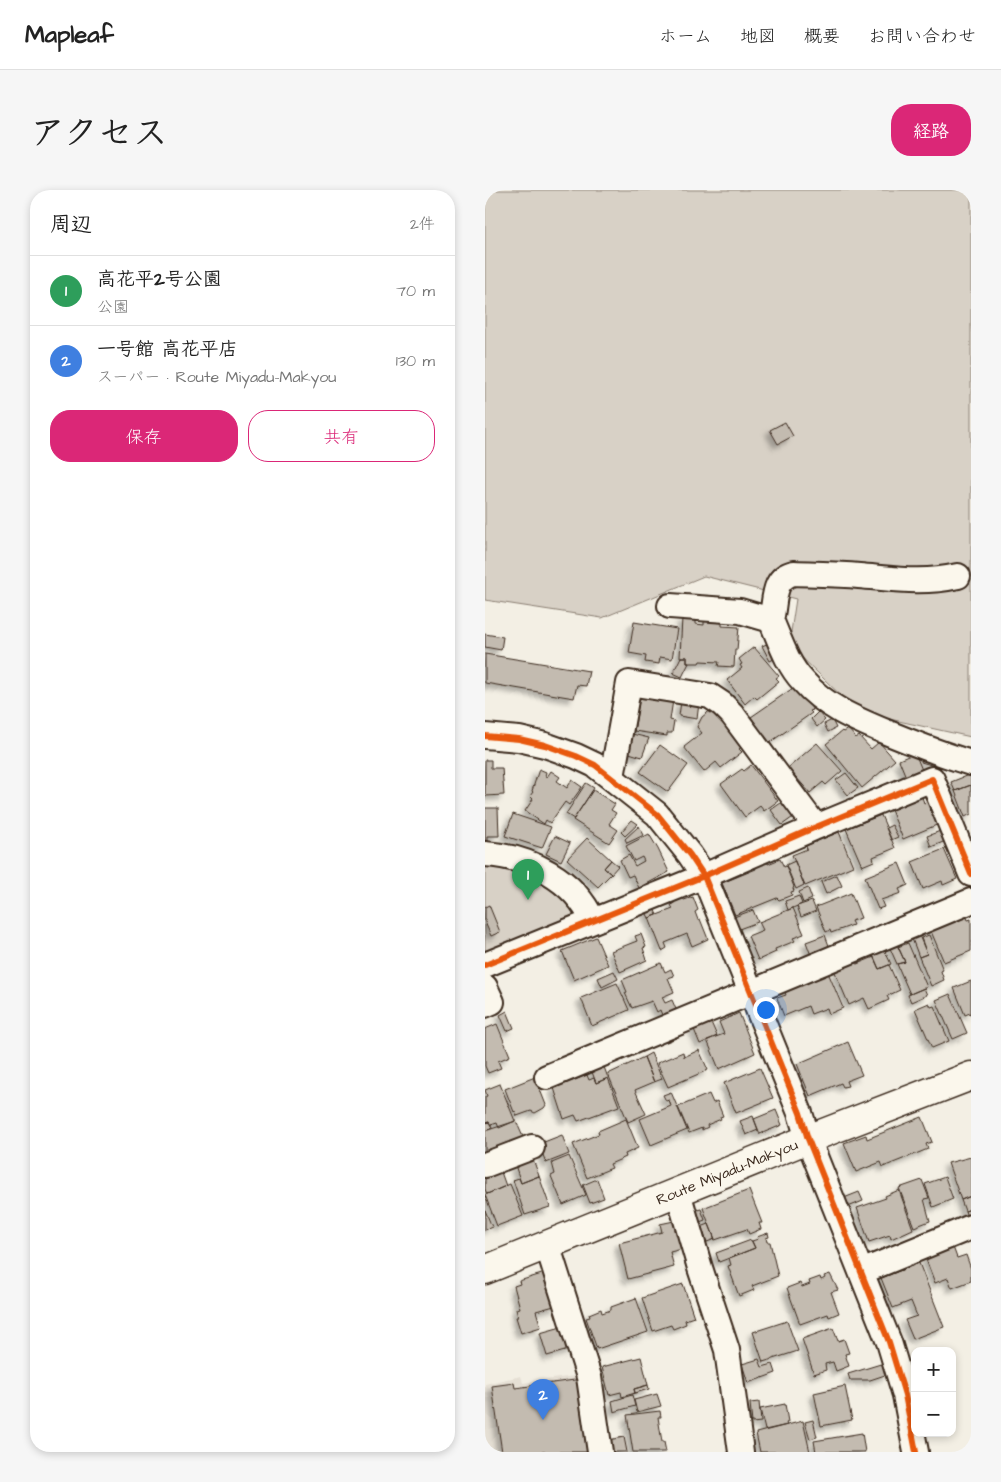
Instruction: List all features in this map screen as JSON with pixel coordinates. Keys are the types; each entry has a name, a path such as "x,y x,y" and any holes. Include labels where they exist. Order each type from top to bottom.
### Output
{"main road":[{"name":"Route Miyadu-Makyou","path":"485,1270 808,1139 971,1076"}],"street":[{"path":"958,576 939,580 899,581 860,576 787,574 782,577 776,590 771,620 794,670 813,692 828,703 874,727 927,749 971,763"},
{"path":"670,606 740,611 771,620"},
{"path":"612,777 629,683 709,696 723,704 732,714 816,827"},
{"path":"485,736 519,739 545,745 595,765 657,814 690,855 704,876 800,1113 808,1139 899,1372 915,1452"},
{"path":"485,965 704,876 933,779 971,874"},
{"path":"485,854 511,857 531,864 561,880 586,906 593,921"},
{"path":"547,1077 971,901"},
{"path":"485,987 492,1002 485,1005"},
{"path":"485,1165 532,1147"},
{"path":"678,1192 727,1350 741,1452"},
{"path":"861,1272 971,1227"},
{"path":"547,1244 589,1377 600,1452"}],"shaded area":[{"path":"485,190 971,190 971,737 858,712 789,645 796,599 704,576 602,618 485,600"},
{"path":"485,861 531,872 580,910 578,919 492,955 485,952"},
{"path":"582,1375 594,1452 485,1452 485,1384 521,1376 523,1383"}],"building":[{"path":"785,422 793,436 778,444 770,430"},
{"path":"682,618 696,619 696,624 704,625 704,620 722,621 722,626 739,627 734,667 718,666 719,662 700,661 699,663 687,663 687,657 680,657"},
{"path":"634,622 677,629 672,659 660,657 659,664 645,662 646,656 629,653"},
{"path":"485,634 503,637 501,650 485,647"},
{"path":"771,642 778,657 770,661 762,646"},
{"path":"754,647 779,676 776,678 779,681 757,699 754,696 745,704 727,680 742,668 739,659"},
{"path":"485,654 589,671 586,686 577,685 574,698 485,683"},
{"path":"681,657 687,657 687,663 689,663 682,677 673,673"},
{"path":"796,686 813,710 810,711 812,713 769,743 751,717"},
{"path":"640,696 673,700 670,720 674,721 672,733 667,733 667,736 634,731"},
{"path":"681,701 699,703 697,719 679,716"},
{"path":"712,709 741,747 739,749 742,752 721,768 716,762 704,772 684,747 702,733 697,727 702,717"},
{"path":"818,712 825,720 817,727 811,719"},
{"path":"832,720 836,728 828,732 824,724"},
{"path":"848,729 856,738 859,736 871,749 879,742 895,760 862,788 826,744 842,731"},
{"path":"632,734 649,738 642,757 626,752"},
{"path":"817,743 842,771 826,785 823,782 810,793 788,768"},
{"path":"660,745 688,765 668,792 640,772"},
{"path":"915,753 922,770 906,777 899,760"},
{"path":"923,756 933,760 931,765 921,762"},
{"path":"485,760 491,760 491,768 502,768 504,795 485,796"},
{"path":"751,765 778,801 764,811 760,806 745,817 721,784"},
{"path":"539,769 546,772 545,776 547,777 551,771 560,777 557,781 567,788 572,780 582,787 569,805 565,802 550,823 546,820 544,824 525,811 533,799 530,796 533,792"},
{"path":"846,773 858,788 848,795 836,780"},
{"path":"971,774 971,785 955,791 951,782"},
{"path":"586,783 594,788 574,819 566,814"},
{"path":"971,785 971,814 965,817 955,791"},
{"path":"593,790 615,804 611,810 616,813 609,824 618,830 609,843 573,820"},
{"path":"922,797 924,803 930,800 939,824 903,839 891,810"},
{"path":"785,800 796,815 782,825 771,810"},
{"path":"485,808 498,808 499,836 487,836 487,841 485,841"},
{"path":"513,814 551,827 542,848 505,836"},
{"path":"881,815 895,848 873,857 874,861 862,866 846,829"},
{"path":"632,820 638,824 625,836 621,832"},
{"path":"892,825 898,837 891,840 886,828"},
{"path":"639,826 644,835 627,843 625,839"},
{"path":"943,830 948,840 931,847 927,836"},
{"path":"839,832 853,866 805,886 792,855 807,849 806,846"},
{"path":"649,834 669,872 639,888 633,875 628,877 620,860 629,855 635,866 644,861 642,857 634,861 626,846"},
{"path":"555,836 570,843 561,861 546,854"},
{"path":"587,838 611,860 604,868 611,874 598,887 567,859"},
{"path":"944,849 957,879 943,885 942,881 923,889 912,862"},
{"path":"780,859 784,867 786,866 794,887 794,891 791,892 792,895 779,900 777,898 735,915 722,883 756,869 755,867 767,861 768,864"},
{"path":"611,860 618,866 611,874 604,868"},
{"path":"795,861 804,885 796,889 786,865"},
{"path":"899,863 908,885 899,889 901,893 881,900 884,907 878,909 865,877"},
{"path":"837,875 842,886 826,894 821,882"},
{"path":"808,888 812,899 803,903 799,892"},
{"path":"851,893 861,918 851,921 853,925 831,933 830,930 826,932 816,907"},
{"path":"799,896 802,904 788,910 785,901"},
{"path":"693,897 698,910 695,912 708,939 692,946 687,934 665,943 667,948 662,951 649,918 673,909 671,905 674,904 673,902"},
{"path":"812,901 816,911 801,917 797,906"},
{"path":"489,905 500,932 491,936 485,922 485,907"},
{"path":"653,906 657,915 649,918 645,910"},
{"path":"793,908 804,934 793,938 795,941 775,949 776,952 758,960 748,936 763,930 759,922"},
{"path":"753,910 758,922 739,929 734,917"},
{"path":"966,915 968,920 971,919 971,951 944,962 930,929 939,925 940,928"},
{"path":"918,933 927,954 919,957 911,936"},
{"path":"641,934 646,947 643,948 647,960 620,972 611,951 637,941 635,936"},
{"path":"825,935 831,951 812,958 806,942"},
{"path":"929,935 943,970 941,971 944,980 931,986 919,957 927,954 921,938"},
{"path":"596,937 608,965 574,980 562,951"},
{"path":"896,942 905,962 897,964 889,946"},
{"path":"908,943 927,987 910,994 897,964 905,962 898,947"},
{"path":"884,949 891,964 879,969 872,954"},
{"path":"874,957 879,969 889,965 900,990 887,996 889,1000 869,1009 864,998 849,1005 835,972 856,961 857,964"},
{"path":"661,963 665,972 671,969 674,976 668,978 674,992 662,997 665,1003 672,1000 678,1014 664,1020 660,1010 657,1012 652,1001 632,1008 625,993 627,992 622,980"},
{"path":"827,970 843,1008 829,1014 827,1008 811,1014 808,1006 784,1016 777,998 786,995 784,990"},
{"path":"614,971 618,979 602,987 598,978"},
{"path":"971,981 971,1015 970,1013 965,1015 954,988"},
{"path":"617,983 629,1010 592,1026 581,998"},
{"path":"924,988 927,995 911,1002 908,995"},
{"path":"950,994 967,1033 953,1039 936,1000"},
{"path":"929,1003 931,1007 934,1006 949,1041 932,1048 915,1009"},
{"path":"507,1011 514,1028 507,1031 500,1015"},
{"path":"739,1013 755,1053 719,1069 707,1040 724,1034 719,1022"},
{"path":"710,1020 717,1036 700,1044 693,1027"},
{"path":"497,1024 510,1056 498,1061 501,1068 488,1073 485,1066 485,1029"},
{"path":"848,1042 862,1075 846,1081 848,1086 843,1087 841,1083 810,1096 797,1064"},
{"path":"699,1050 708,1070 668,1087 657,1063 683,1052 684,1057"},
{"path":"651,1053 662,1079 654,1082 644,1057"},
{"path":"644,1057 654,1082 635,1090 646,1114 628,1122 608,1074"},
{"path":"603,1064 608,1078 596,1083 591,1069"},
{"path":"760,1068 773,1098 736,1113 724,1083"},
{"path":"587,1075 589,1080 594,1078 596,1083 608,1078 619,1106 578,1121 575,1115 564,1119 554,1088"},
{"path":"535,1077 546,1105 535,1113 531,1111 517,1116 505,1089"},
{"path":"500,1084 515,1121 499,1128 497,1123 491,1125 489,1122 485,1123 485,1097 487,1096 485,1090"},
{"path":"671,1092 687,1130 651,1145 640,1119 671,1106 669,1100 666,1101 663,1095"},
{"path":"709,1094 713,1103 717,1101 723,1116 702,1130 702,1128 689,1133 678,1107"},
{"path":"776,1110 782,1125 760,1134 754,1119"},
{"path":"753,1116 758,1130 746,1135 740,1121"},
{"path":"922,1117 932,1142 926,1144 928,1149 883,1167 881,1162 856,1172 844,1143 866,1135 867,1139"},
{"path":"626,1119 638,1148 625,1154 626,1157 610,1164 612,1168 587,1178 573,1144 599,1134 598,1131"},
{"path":"516,1121 523,1137 485,1153 485,1131"},
{"path":"489,1122 492,1128 485,1131 485,1123"},
{"path":"562,1135 569,1154 546,1163 539,1144"},
{"path":"569,1156 586,1195 563,1205 551,1176 555,1174 552,1163"},
{"path":"971,1157 971,1196 961,1200 948,1163"},
{"path":"533,1159 539,1176 521,1183 515,1165"},
{"path":"501,1172 506,1186 487,1194 485,1179"},
{"path":"539,1176 550,1207 525,1215 513,1180 519,1178 521,1183"},
{"path":"945,1177 953,1199 933,1207 925,1184"},
{"path":"597,1179 604,1198 590,1203 583,1185"},
{"path":"922,1180 929,1198 924,1199 930,1221 914,1227 899,1188"},
{"path":"510,1184 523,1216 497,1226 485,1195"},
{"path":"749,1190 762,1223 759,1223 761,1229 749,1234 747,1229 715,1240 703,1208"},
{"path":"899,1190 913,1229 891,1239 890,1235 869,1242 857,1208 886,1198 885,1196"},
{"path":"859,1192 863,1201 848,1207 844,1198"},
{"path":"971,1196 971,1209 965,1211 961,1200"},
{"path":"701,1209 705,1220 697,1223 693,1211"},
{"path":"971,1209 971,1218 968,1220 965,1211"},
{"path":"485,1210 492,1227 485,1230"},
{"path":"674,1221 682,1249 670,1252 674,1267 628,1279 619,1243 662,1232 660,1224"},
{"path":"709,1224 715,1239 707,1242 701,1227"},
{"path":"768,1233 769,1237 766,1238 767,1242 770,1242 778,1276 752,1286 754,1290 739,1296 728,1266 731,1265 729,1258 755,1248 752,1241"},
{"path":"751,1240 755,1248 719,1262 716,1253"},
{"path":"953,1247 957,1258 966,1255 971,1269 971,1281 952,1288 948,1278 935,1283 925,1257"},
{"path":"917,1258 919,1263 881,1278 885,1271"},
{"path":"919,1263 944,1327 913,1339 905,1320 917,1316 911,1301 893,1308 881,1278"},
{"path":"545,1273 558,1305 536,1311 541,1327 521,1333 516,1317 518,1317 516,1309 520,1308 514,1286 520,1284 519,1281"},
{"path":"830,1274 838,1290 831,1292 839,1313 829,1317 828,1314 800,1324 787,1288 800,1283 802,1287 810,1284 809,1281 820,1277 821,1280 825,1278 824,1276"},
{"path":"683,1284 694,1317 685,1320 686,1324 673,1329 671,1325 653,1331 642,1298"},
{"path":"636,1298 648,1332 597,1349 586,1318 590,1317 589,1314 601,1309 602,1313 611,1310 611,1307"},
{"path":"787,1321 798,1351 763,1362 753,1332"},
{"path":"565,1326 572,1349 547,1356 540,1333"},
{"path":"833,1328 838,1341 844,1339 849,1353 845,1354 849,1366 836,1371 833,1362 825,1364 826,1370 814,1374 802,1339"},
{"path":"641,1357 648,1385 634,1389 635,1393 622,1397 621,1392 609,1395 602,1367"},
{"path":"759,1359 762,1367 773,1364 776,1373 748,1383 742,1364"},
{"path":"884,1363 888,1374 870,1380 850,1380 848,1374"},
{"path":"582,1379 592,1452 502,1452 492,1386 514,1383 515,1388"},
{"path":"648,1385 649,1389 635,1393 634,1389"},
{"path":"845,1386 852,1420 821,1426 814,1393"},
{"path":"657,1394 661,1406 637,1412 634,1400"},
{"path":"632,1395 635,1406 614,1412 612,1401"},
{"path":"759,1402 761,1422 752,1423 750,1403"},
{"path":"785,1404 787,1425 765,1430 760,1409"},
{"path":"660,1411 661,1417 658,1417 662,1442 664,1442 666,1452 633,1452 627,1415"},
{"path":"813,1420 817,1437 810,1439 805,1422"},
{"path":"803,1421 810,1452 760,1452 756,1433"},
{"path":"862,1433 865,1452 816,1452 814,1441"},
{"path":"624,1437 627,1452 611,1452 608,1440"}],"cycle path":[{"path":"485,736 519,739 545,745 595,765 657,814 690,855 704,876 800,1113 808,1139 889,1342 905,1395 916,1452"},
{"path":"485,965 704,876 932,779 971,874"}],"place":[{"name":"高花平2号公園","path":"528,900"},
{"name":"一号館 高花平店","path":"543,1420"}]}
